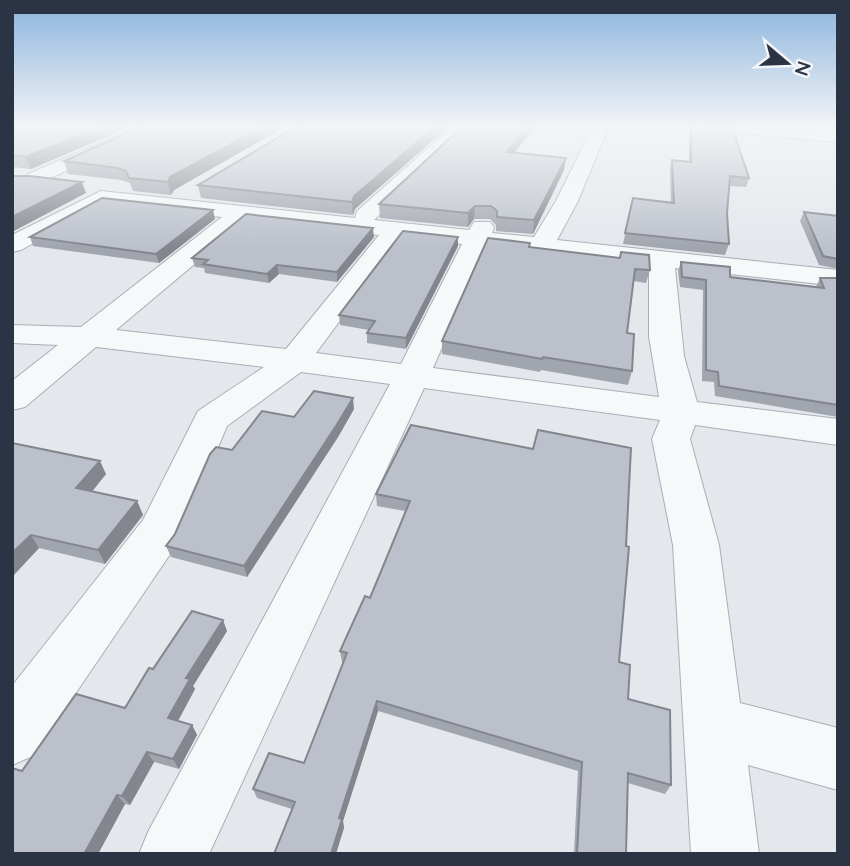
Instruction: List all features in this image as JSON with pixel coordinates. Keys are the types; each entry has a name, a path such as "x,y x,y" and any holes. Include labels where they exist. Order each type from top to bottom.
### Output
{"street":[{"path":"23,178 52,166"},
{"path":"365,216 419,166"},
{"path":"544,242 583,166"},
{"path":"23,178 188,194 365,216 662,259 838,278"},
{"path":"12,245 101,197 396,229 479,232"},
{"path":"12,399 243,212"},
{"path":"12,735 162,531 211,420 293,362 396,229"},
{"path":"173,854 447,306 479,232"},
{"path":"544,242 838,268"},
{"path":"662,259 667,356 673,390 681,411 671,439 696,545 725,854"},
{"path":"12,334 90,337 412,375 838,432"},
{"path":"714,726 838,759"}],"building":[{"path":"105,166 190,166 170,177 168,182 129,178 126,171"},
{"path":"230,166 389,166 354,196 352,202 198,185"},
{"path":"419,166 562,166 534,220 497,217 497,211 491,206 475,206 468,213 379,204"},
{"path":"672,166 745,166 749,178 730,176 727,213 729,244 625,233 633,198 674,203"},
{"path":"12,176 30,176 82,182 12,217"},
{"path":"102,198 213,210 156,254 30,237"},
{"path":"804,212 838,216 838,259 823,256"},
{"path":"246,214 373,228 337,272 277,265 267,274 203,264 208,260 192,258"},
{"path":"403,231 458,237 406,338 367,333 375,321 339,315"},
{"path":"488,238 530,243 529,247 620,258 621,252 649,255 650,270 635,269 627,333 634,334 632,371 543,357 542,359 442,341"},
{"path":"681,262 730,267 730,277 824,288 820,278 838,278 838,405 719,386 718,372 706,370 706,280 682,277"},
{"path":"314,391 353,398 244,566 166,546 175,534 210,454 216,447 232,450 262,411 294,417"},
{"path":"411,425 533,449 538,430 631,448 626,546 629,547 619,662 630,665 628,699 670,710 671,785 628,773 626,854 577,854 582,762 377,701 339,818 342,819 331,854 274,854 295,802 253,789 269,753 304,763 347,653 340,651 365,596 370,598 410,501 376,494"},
{"path":"12,443 100,461 76,488 137,501 98,550 31,535 12,553"},
{"path":"192,611 223,620 186,678 190,679 168,718 192,725 173,759 147,752 122,796 117,795 84,854 12,854 12,768 22,771 76,694 125,708 149,668 153,669"}]}
